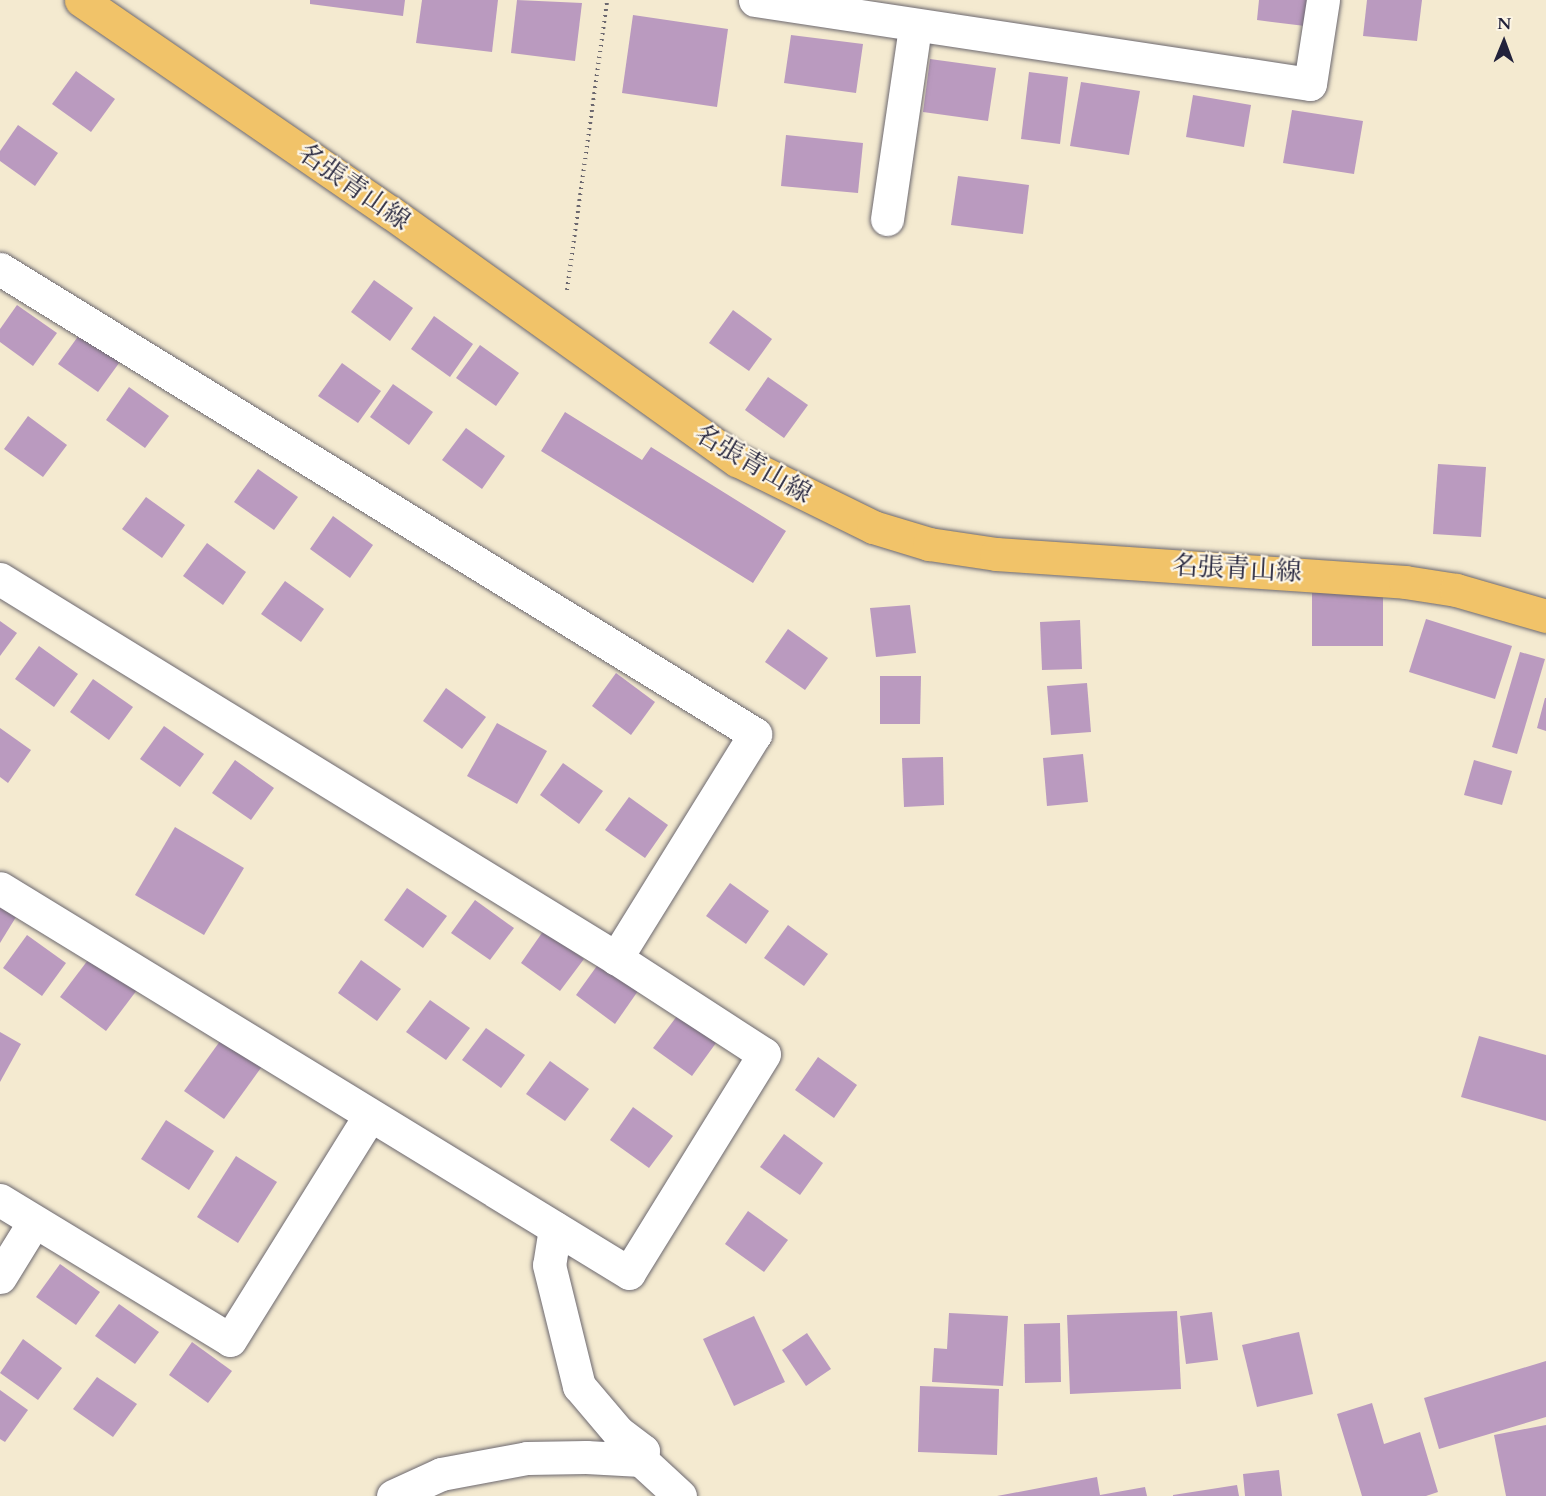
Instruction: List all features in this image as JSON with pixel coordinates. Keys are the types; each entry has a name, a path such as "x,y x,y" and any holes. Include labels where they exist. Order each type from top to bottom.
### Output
{"main road":[{"name":"名張青山線","path":"81,0 390,212 560,337 737,460 873,527 929,544 996,554 1405,582 1456,590 1546,616"}],"street":[{"path":"755,0 1310,84 1323,0"},
{"path":"887,219 915,26"},
{"path":"0,269 754,734 616,958"},
{"path":"0,579 616,958 764,1054 629,1273 369,1117 0,888"},
{"path":"0,1200 230,1340 369,1117"},
{"path":"0,1277 34,1222"},
{"path":"555,1228 549,1265 579,1386 618,1432 643,1451 641,1460"},
{"path":"393,1496 441,1474 527,1458 641,1460 680,1496"}],"path":[{"path":"560,337 607,0"}],"building":[{"path":"310,0 405,0 403,16 310,4"},
{"path":"422,0 498,0 492,52 416,43"},
{"path":"517,0 582,3 575,61 511,53"},
{"path":"1259,0 1309,0 1305,26 1257,20"},
{"path":"1367,0 1422,0 1417,41 1363,36"},
{"path":"633,15 728,29 717,107 622,93"},
{"path":"791,35 863,44 856,93 784,83"},
{"path":"930,59 996,68 988,121 923,112"},
{"path":"76,71 115,99 91,132 52,104"},
{"path":"1029,72 1068,77 1060,144 1021,139"},
{"path":"1081,82 1140,91 1129,155 1070,146"},
{"path":"1193,95 1251,105 1244,147 1186,137"},
{"path":"1292,110 1363,121 1354,174 1283,163"},
{"path":"18,125 58,153 35,186 0,161 0,151"},
{"path":"786,135 863,143 858,193 781,186"},
{"path":"958,176 1029,185 1023,234 951,225"},
{"path":"374,280 413,308 390,341 351,312"},
{"path":"17,305 57,333 33,366 0,342 0,329"},
{"path":"733,310 772,339 749,371 709,343"},
{"path":"434,316 473,344 450,377 411,349"},
{"path":"82,331 122,359 98,392 58,364"},
{"path":"480,345 519,373 496,406 456,378"},
{"path":"342,363 381,391 358,423 318,396"},
{"path":"768,377 808,405 784,438 745,410"},
{"path":"393,384 433,412 409,445 370,417"},
{"path":"129,387 169,416 145,448 106,420"},
{"path":"565,412 642,460 651,447 786,531 753,583 541,451"},
{"path":"28,416 67,445 43,477 4,449"},
{"path":"466,428 505,456 482,489 442,460"},
{"path":"1438,464 1486,467 1481,537 1433,534"},
{"path":"258,469 298,497 274,530 234,502"},
{"path":"146,497 185,525 162,558 122,529"},
{"path":"333,516 373,545 350,578 310,549"},
{"path":"207,543 246,572 223,605 183,576"},
{"path":"285,581 324,609 301,642 261,614"},
{"path":"1312,593 1383,593 1383,646 1312,646"},
{"path":"910,605 916,653 876,657 870,608"},
{"path":"1426,619 1512,646 1495,699 1409,672"},
{"path":"1080,620 1082,669 1042,670 1040,622"},
{"path":"0,621 17,633 0,656"},
{"path":"788,629 828,658 805,690 765,662"},
{"path":"39,646 78,674 54,707 15,679"},
{"path":"1520,652 1545,659 1517,754 1492,747"},
{"path":"616,673 655,702 631,735 592,706"},
{"path":"880,676 921,676 920,724 880,724"},
{"path":"93,679 133,707 109,740 70,712"},
{"path":"1087,683 1091,732 1051,735 1047,686"},
{"path":"446,688 486,717 462,749 423,721"},
{"path":"1546,698 1546,731 1537,728"},
{"path":"497,723 547,751 517,804 467,776"},
{"path":"164,726 204,754 180,787 140,759"},
{"path":"0,728 31,750 8,783 0,777"},
{"path":"1083,754 1088,802 1047,806 1043,758"},
{"path":"943,757 944,805 904,807 902,758"},
{"path":"235,760 274,788 251,820 212,793"},
{"path":"1474,760 1512,771 1502,805 1464,795"},
{"path":"563,763 603,791 579,824 540,795"},
{"path":"629,797 668,825 645,858 605,830"},
{"path":"175,827 244,868 204,935 135,895"},
{"path":"730,883 769,911 746,944 706,916"},
{"path":"407,888 447,916 423,948 384,920"},
{"path":"475,900 514,928 490,960 451,933"},
{"path":"0,907 16,917 0,943"},
{"path":"788,925 828,954 804,986 764,958"},
{"path":"544,930 584,959 560,991 521,963"},
{"path":"27,935 66,963 42,996 3,968"},
{"path":"91,956 137,990 106,1031 60,997"},
{"path":"361,960 401,989 377,1021 338,993"},
{"path":"599,963 638,991 615,1024 576,995"},
{"path":"430,1000 470,1028 446,1060 406,1032"},
{"path":"677,1016 716,1043 692,1076 653,1048"},
{"path":"486,1028 525,1055 501,1088 462,1060"},
{"path":"0,1032 21,1044 0,1082"},
{"path":"1479,1036 1546,1055 1546,1121 1461,1097"},
{"path":"223,1037 263,1065 224,1119 184,1091"},
{"path":"818,1057 857,1085 834,1118 795,1090"},
{"path":"550,1061 589,1089 565,1121 526,1094"},
{"path":"633,1107 673,1136 649,1168 610,1140"},
{"path":"166,1120 214,1151 189,1190 141,1159"},
{"path":"784,1134 823,1163 800,1195 760,1167"},
{"path":"236,1156 277,1182 238,1243 197,1217"},
{"path":"748,1211 788,1240 764,1272 725,1244"},
{"path":"60,1264 100,1292 76,1325 36,1297"},
{"path":"119,1304 159,1332 135,1364 95,1336"},
{"path":"1177,1311 1181,1389 1070,1394 1067,1315"},
{"path":"1212,1312 1218,1360 1186,1364 1180,1316"},
{"path":"949,1313 1008,1316 1003,1386 932,1382 934,1348 947,1349"},
{"path":"754,1316 785,1382 734,1406 703,1339"},
{"path":"1060,1323 1061,1382 1025,1383 1024,1324"},
{"path":"1299,1332 1313,1394 1257,1407 1242,1345"},
{"path":"807,1333 831,1369 806,1386 782,1350"},
{"path":"23,1339 62,1368 38,1400 0,1373"},
{"path":"192,1342 232,1371 208,1403 169,1375"},
{"path":"1546,1361 1546,1417 1439,1449 1424,1398"},
{"path":"97,1377 137,1404 113,1437 73,1409"},
{"path":"920,1386 999,1389 997,1455 918,1452"},
{"path":"0,1390 28,1410 5,1442 0,1439"},
{"path":"1372,1403 1384,1444 1420,1432 1438,1492 1426,1496 1362,1496 1337,1414"},
{"path":"1546,1425 1546,1496 1506,1496 1494,1435"},
{"path":"1279,1470 1282,1496 1245,1496 1243,1474"},
{"path":"1097,1477 1100,1495 1145,1487 1147,1496 997,1496"},
{"path":"1237,1485 1239,1496 1173,1496 1173,1495"}]}
